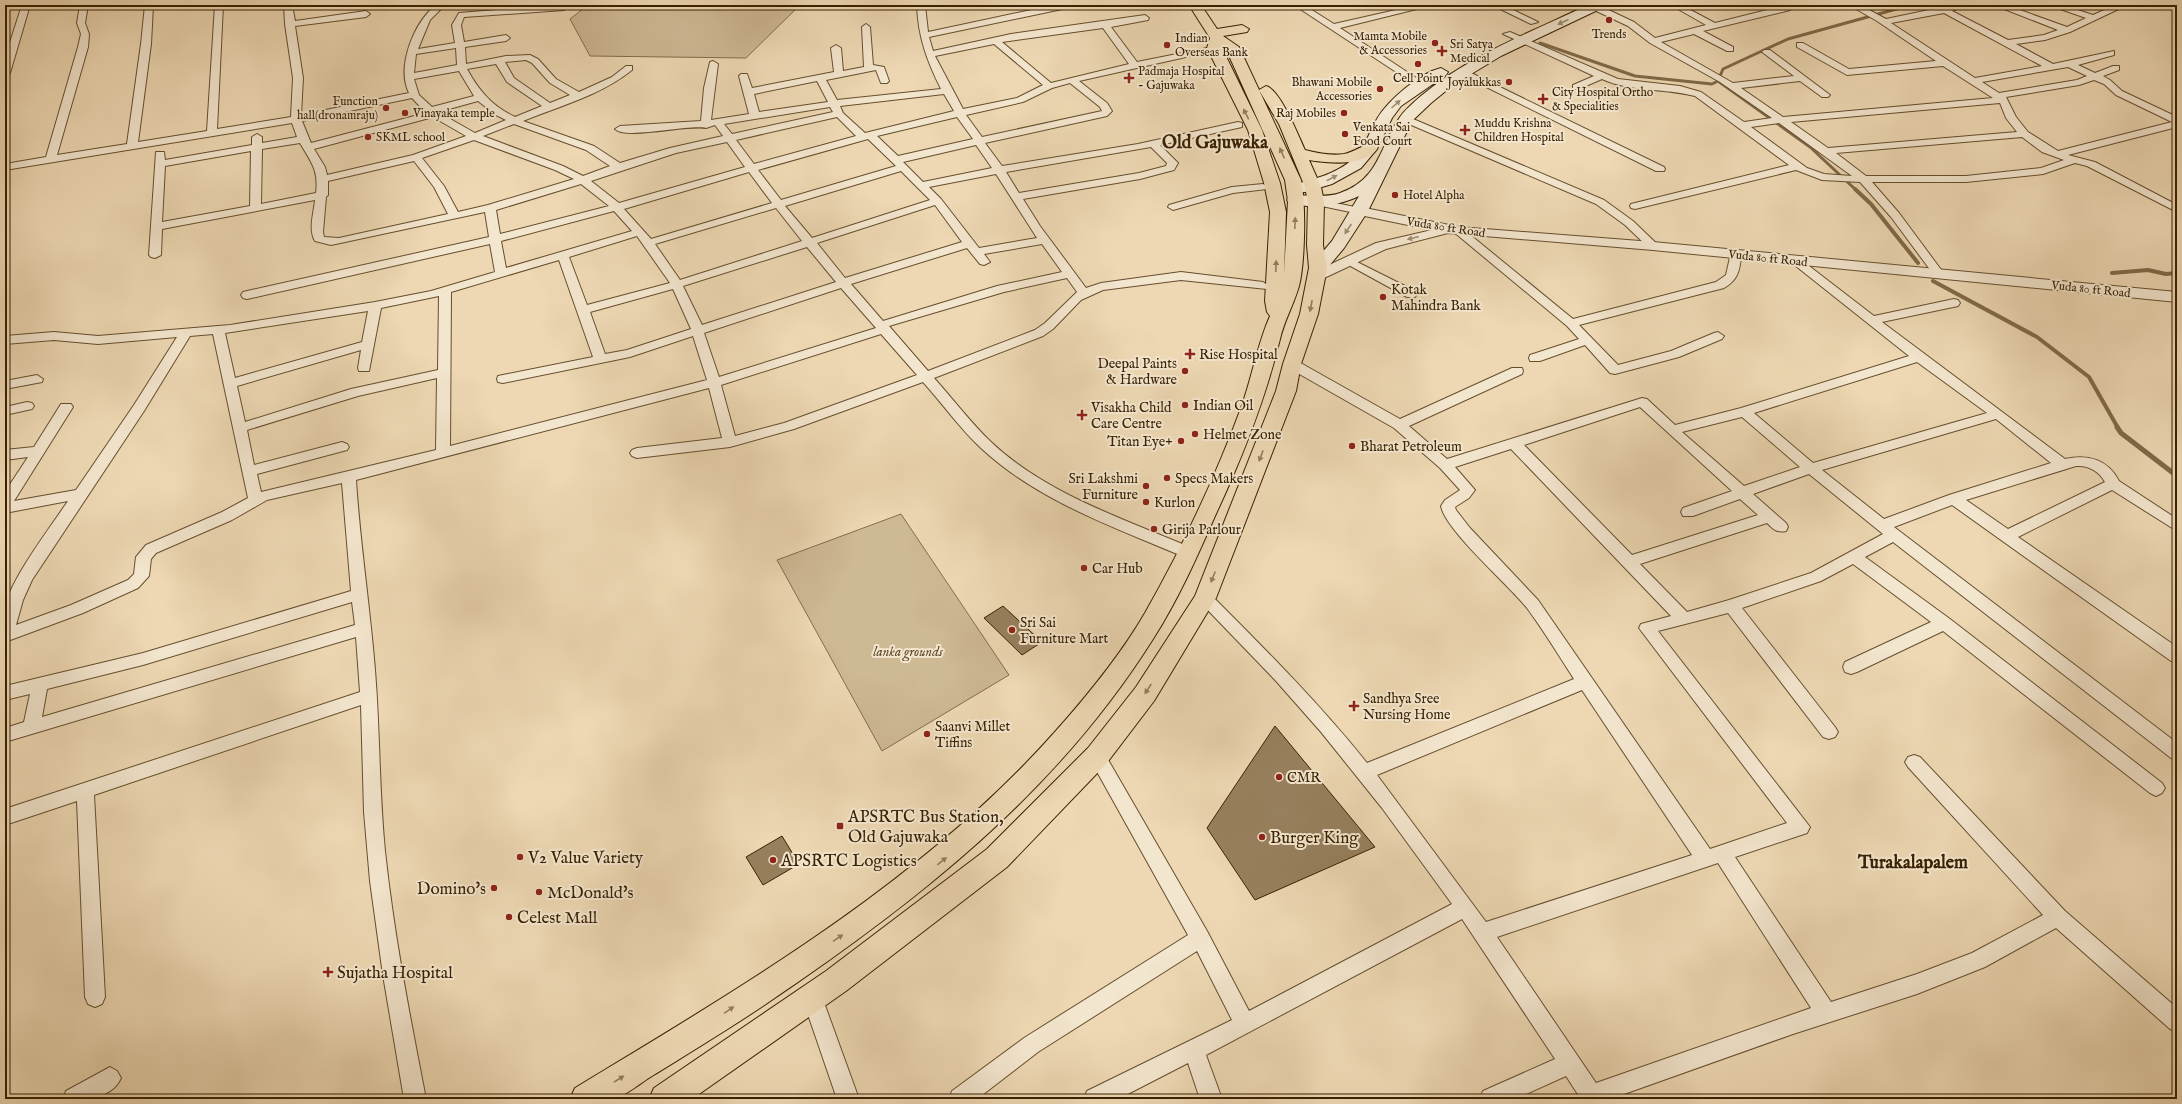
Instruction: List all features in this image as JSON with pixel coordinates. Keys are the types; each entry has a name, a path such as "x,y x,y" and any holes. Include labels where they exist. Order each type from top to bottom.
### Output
{"main road":[{"path":"1195,5 1232,47 1287,165 1311,259"},
{"path":"1209,5 1223,36 1272,183 1278,212 1274,301 1277,319"},
{"path":"1314,194 1364,156 1390,109 1396,103 1453,63 1507,34 1573,5"},
{"path":"586,1099 715,1020 890,902 949,855 988,820 1048,760 1102,694 1143,635 1166,597 1240,440 1261,377 1277,319 1286,303 1293,274 1311,259 1338,244 1360,211 1406,119 1415,109 1482,61 1597,6"},
{"path":"665,1099 784,1019 997,858 1046,810 1097,756 1145,694 1205,598 1248,492 1286,391 1292,364 1309,314 1314,194 1300,154 1278,110 1223,36"},
{"path":"1300,154 1339,160 1350,158 1369,149"},
{"path":"1295,195 1314,194 1341,197 1358,191 1381,171"}],"street":[{"path":"5,73 26,5"},
{"path":"50,160 83,47 85,34 81,23 84,5"},
{"path":"132,146 146,44 149,5"},
{"path":"212,133 219,5"},
{"path":"288,5 289,24 298,78 296,119 305,143 320,167 323,178 323,196 317,232 319,239 324,241 338,241 490,208 583,180 618,167 674,150 838,114"},
{"path":"441,5 426,19 413,52 408,77 410,87 414,95 432,112 475,136 561,169 595,187 639,232 676,284 697,332 730,442"},
{"path":"921,5 924,36 929,55 960,113 1044,240 1084,293"},
{"path":"924,36 1067,5"},
{"path":"1298,5 1422,85"},
{"path":"1333,27 1429,5"},
{"path":"1496,5 1534,22"},
{"path":"1675,5 1715,27"},
{"path":"1653,41 1715,27 1787,8 1781,5"},
{"path":"1853,5 1882,21 2000,98 2011,118 2024,134 2057,155 2077,159 2091,164 2177,209"},
{"path":"1882,21 1945,10 1962,5"},
{"path":"1998,5 2067,30"},
{"path":"2053,5 2094,18"},
{"path":"2008,43 2067,30 2123,5"},
{"path":"1597,6 1632,24 1653,41 1727,83 1826,150 1863,179 1895,215 1938,273"},
{"path":"561,8 462,15 459,17 457,25 462,68 480,97 494,110 512,121 589,148 618,167"},
{"path":"1945,10 2051,67"},
{"path":"289,24 366,14"},
{"path":"929,55 1028,34 1105,25 1145,18"},
{"path":"1105,25 1134,65"},
{"path":"866,27 869,68"},
{"path":"1696,31 1730,49"},
{"path":"1507,34 1601,76 1629,84 1690,91 1707,100 1740,126 1812,174 1838,179 1966,179 2043,171 2077,159"},
{"path":"247,295 434,255 616,207 865,135 1020,100 1049,86 1134,65 1223,36"},
{"path":"413,52 506,38"},
{"path":"996,41 1049,86"},
{"path":"1800,44 1847,72 1946,63"},
{"path":"836,48 839,74"},
{"path":"1767,52 1824,95"},
{"path":"1974,81 2069,64 2111,53"},
{"path":"408,77 522,57 531,58 554,81 579,96"},
{"path":"499,60 510,80 549,107"},
{"path":"706,125 709,88 713,64"},
{"path":"2069,64 2107,82 2119,93 2177,123"},
{"path":"323,178 416,157 475,136 579,96 611,81 629,68"},
{"path":"748,92 869,68 880,68 884,81"},
{"path":"1740,126 1781,120 2000,98 2096,77 2116,68"},
{"path":"1465,73 1660,169"},
{"path":"744,76 755,116"},
{"path":"1576,87 1601,76"},
{"path":"820,78 838,114 900,163 937,201 984,262"},
{"path":"1727,83 1802,78"},
{"path":"648,243 778,204 900,163 979,141 1104,114 1107,111 1104,105 1072,80"},
{"path":"620,129 666,129 706,125 832,104 947,90"},
{"path":"5,167 257,126 414,95"},
{"path":"160,164 256,147 305,143 432,112 480,97"},
{"path":"1406,119 1600,202 1629,224 1653,246"},
{"path":"718,123 778,204 843,283 986,445 1005,462 1068,499 1187,552"},
{"path":"2057,155 2177,123"},
{"path":"922,186 999,170 1153,144 1238,125"},
{"path":"256,208 257,126"},
{"path":"1826,150 2024,134"},
{"path":"155,255 161,142"},
{"path":"1016,197 1140,176 1170,168 1173,163 1153,144"},
{"path":"416,157 439,186 456,216"},
{"path":"1634,206 1798,166"},
{"path":"1173,207 1232,190 1263,186"},
{"path":"1314,194 1360,211"},
{"path":"156,227 323,196"},
{"path":"583,310 676,284 810,243 937,201"},
{"path":"490,208 501,275"},
{"name":"Vuda 80 ft Road","path":"1360,211 1455,230 1653,246 2177,297"},
{"path":"1349,261 1380,246 1455,230 1571,323 1616,370 1675,354 1718,336"},
{"path":"5,340 54,336 98,340 186,333 218,330 375,306 445,291 639,232"},
{"path":"503,379 601,360 637,351 697,332 778,303 843,283 973,247 1044,240"},
{"path":"1571,323 1720,285 1734,276 1735,255"},
{"path":"563,256 601,360"},
{"path":"1311,259 1349,261 1411,294"},
{"path":"1796,261 1919,357 1998,414 2062,464"},
{"path":"5,636 77,609 133,584 141,576 144,557 151,549 227,516 255,499 272,493 349,477 713,383 1001,289 1070,274"},
{"path":"637,453 730,442 833,411 1039,333 1049,326 1070,303 1084,293 1101,287 1182,276 1263,286"},
{"path":"444,453 445,291"},
{"path":"1872,320 1954,303"},
{"path":"364,368 375,306"},
{"path":"218,330 255,499"},
{"path":"5,636 15,600 25,578 79,494 139,408 186,333"},
{"path":"1534,358 1588,340"},
{"path":"230,384 368,344"},
{"path":"1672,430 1744,412 1919,357"},
{"path":"1292,364 1399,425 1445,464 1468,490 1466,494 1451,502 1448,506 1449,511 1465,532 1532,604 1585,682 1714,857 1826,1013"},
{"path":"1399,425 1517,371"},
{"path":"239,428 356,392 444,373"},
{"path":"5,384 37,379"},
{"path":"1445,464 1642,402 1781,527"},
{"path":"5,411 27,406"},
{"path":"5,504 66,407"},
{"path":"1744,412 1888,530 2177,752"},
{"path":"1688,512 1811,468 1998,414"},
{"path":"1514,442 1684,619"},
{"path":"249,471 342,447"},
{"path":"5,455 38,451"},
{"path":"1482,933 1801,828 1647,628 1732,606 1816,577 1854,557 1888,530 1954,498 2062,464 2081,460 2091,462 2109,476 2113,484 2177,526"},
{"path":"349,477 350,523 360,594 369,696 371,787 376,851 385,929 415,1099"},
{"path":"2007,536 2113,484"},
{"path":"5,508 79,494"},
{"path":"1954,498 2177,656"},
{"path":"1628,562 1769,517"},
{"path":"1854,557 1944,623 2156,788"},
{"path":"5,693 143,659 360,594"},
{"path":"1205,598 1306,703 1404,822 1465,907 1593,1097 1826,1013 1917,984 1978,960 2058,917"},
{"path":"1732,606 1829,732"},
{"path":"1851,667 1944,623"},
{"path":"5,735 362,630"},
{"path":"1364,772 1585,682"},
{"path":"32,726 40,684"},
{"path":"5,817 369,696"},
{"path":"1097,756 1200,938 1245,1024"},
{"path":"1914,762 2058,917 2177,1022"},
{"path":"85,790 95,998"},
{"path":"1095,1099 1245,1024 1465,907"},
{"path":"960,1099 1031,1045 1200,938"},
{"path":"812,997 848,1099"},
{"path":"1194,1050 1211,1099"},
{"path":"1491,1099 1570,1063"},
{"path":"74,1099 110,1078"}],"green space":[{"path":"588,5 800,5 746,58 590,56 570,19"},
{"name":"lanka grounds","path":"901,514 1009,675 882,751 777,560"}],"building":[{"name":"Sri Sai Furniture Mart","path":"1003,606 1042,642 1022,655 984,618"},
{"name":"CMR","path":"1275,726 1375,847 1255,900 1207,828"},
{"name":"APSRTC Logistics","path":"782,836 799,864 763,885 746,857"}],"waterway":[{"path":"1718,81 1723,69 1788,39 1911,5"},
{"path":"1540,43 1635,76 1712,84 1718,81"},
{"path":"1718,81 1810,147 1856,190"},
{"path":"1855,189 1871,204 1918,263"},
{"path":"2112,273 2148,270 2166,274 2177,273"},
{"path":"1933,281 2037,337 2089,377 2118,428"},
{"path":"2117,427 2121,433 2177,476"}],"place":[{"name":"Trends","path":"1609,20"},
{"name":"Mamta Mobile & Accessories","path":"1435,43"},
{"name":"Indian Overseas Bank","path":"1167,45"},
{"name":"Sri Satya Medical","path":"1442,51"},
{"name":"Cell Point","path":"1418,64"},
{"name":"Padmaja Hospital - Gajuwaka","path":"1129,78"},
{"name":"Joyalukkas","path":"1509,82"},
{"name":"Bhawani Mobile Accessories","path":"1380,89"},
{"name":"City Hospital Ortho & Specialities","path":"1543,99"},
{"name":"Function hall(dronamraju)","path":"386,108"},
{"name":"Vinayaka temple","path":"405,113"},
{"name":"Raj Mobiles","path":"1344,113"},
{"name":"Muddu Krishna Children Hospital","path":"1465,130"},
{"name":"Venkata Sai Food Court","path":"1345,134"},
{"name":"SKML school","path":"368,137"},
{"name":"Hotel Alpha","path":"1395,195"},
{"name":"Kotak Mahindra Bank","path":"1383,297"},
{"name":"Rise Hospital","path":"1190,354"},
{"name":"Deepal Paints & Hardware","path":"1185,371"},
{"name":"Indian Oil","path":"1185,405"},
{"name":"Visakha Child Care Centre","path":"1082,415"},
{"name":"Helmet Zone","path":"1195,434"},
{"name":"Titan Eye+","path":"1181,441"},
{"name":"Bharat Petroleum","path":"1352,446"},
{"name":"Specs Makers","path":"1167,478"},
{"name":"Sri Lakshmi Furniture","path":"1146,486"},
{"name":"Kurlon","path":"1146,502"},
{"name":"Girija Parlour","path":"1154,529"},
{"name":"Car Hub","path":"1084,568"},
{"name":"Sri Sai Furniture Mart","path":"1012,630"},
{"name":"Sandhya Sree Nursing Home","path":"1354,706"},
{"name":"Saanvi Millet Tiffins","path":"927,734"},
{"name":"CMR","path":"1279,777"},
{"name":"APSRTC Bus Station, Old Gajuwaka","path":"840,826"},
{"name":"Burger King","path":"1262,837"},
{"name":"V2 Value Variety","path":"520,857"},
{"name":"APSRTC Logistics","path":"773,860"},
{"name":"Domino's","path":"494,888"},
{"name":"McDonald's","path":"539,892"},
{"name":"Celest Mall","path":"509,917"},
{"name":"Sujatha Hospital","path":"328,972"}],"district":[{"name":"Old Gajuwaka","path":"1215,142"},
{"name":"Turakalapalem","path":"1913,862"}]}
